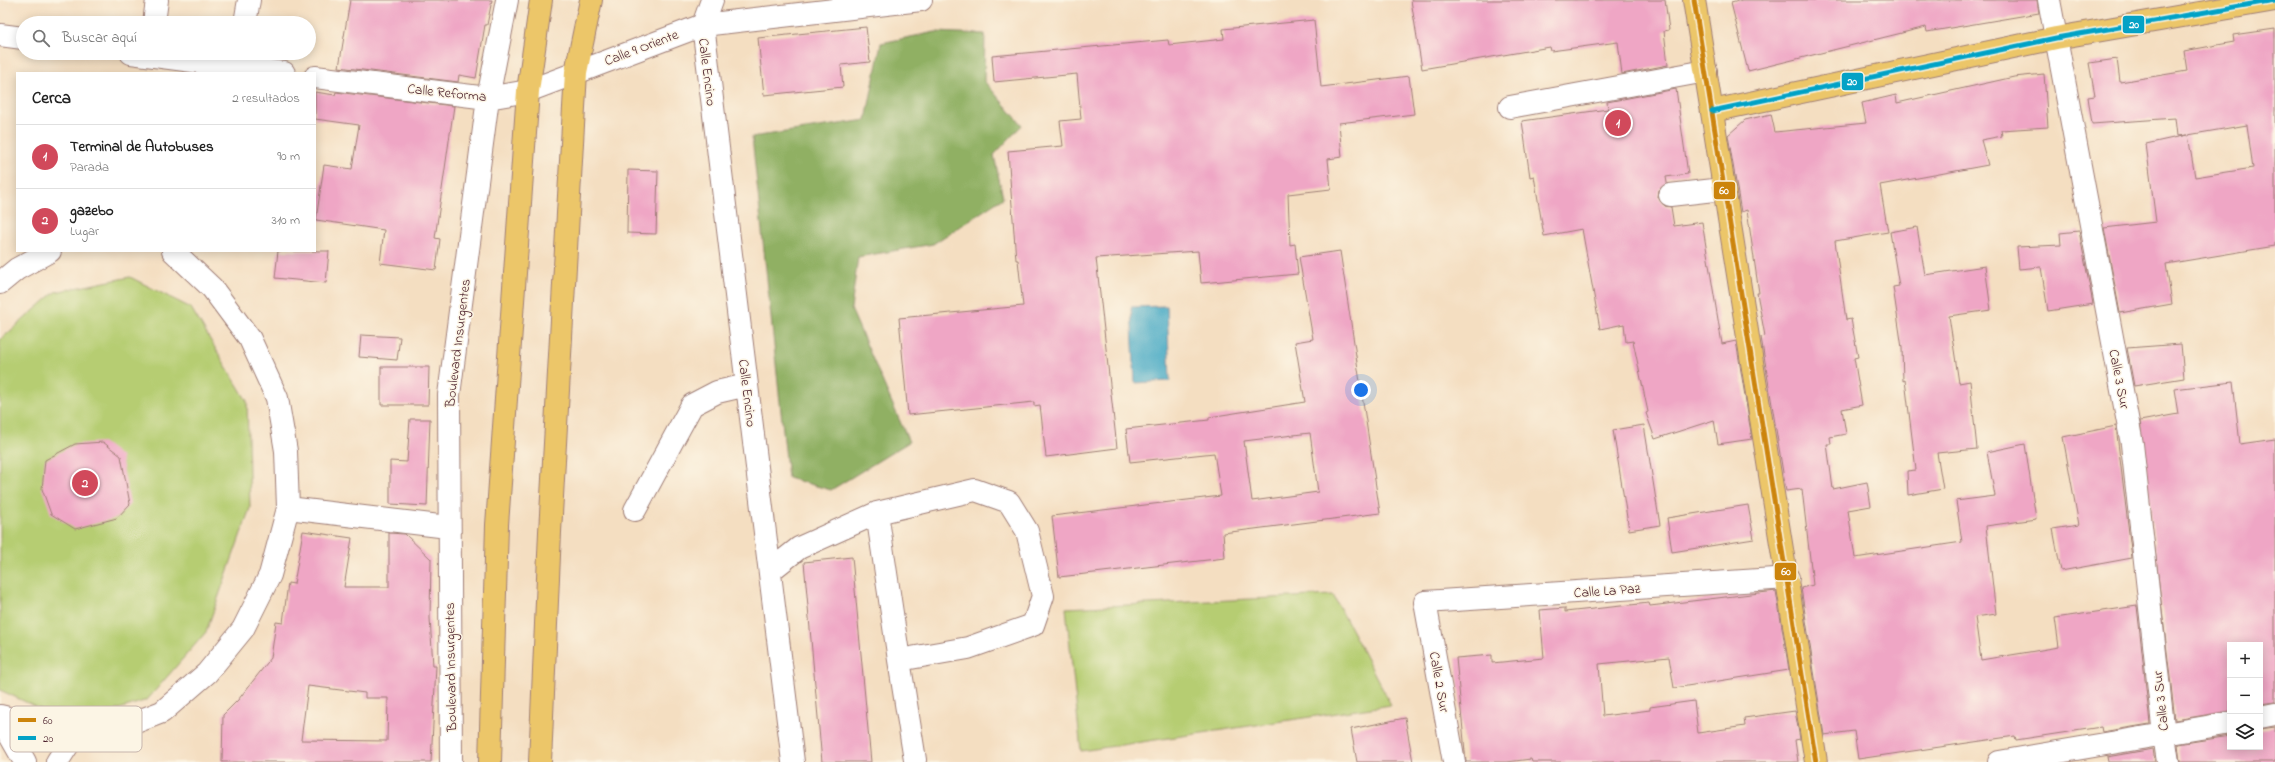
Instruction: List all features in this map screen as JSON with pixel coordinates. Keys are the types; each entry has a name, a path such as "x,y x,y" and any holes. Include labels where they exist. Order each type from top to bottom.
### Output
{"main road":[{"path":"490,762 497,524 528,91 541,0"},
{"path":"540,762 551,516 576,72 591,0"},
{"path":"1694,0 1723,189 1788,578 1816,762"},
{"path":"1712,111 2211,5 2275,0"}],"street":[{"path":"155,16 157,0"},
{"path":"246,16 249,0"},
{"name":"Boulevard Insurgentes","path":"451,762 448,527 449,395 488,98 507,0"},
{"path":"703,25 712,0"},
{"name":"Calle 9 Oriente","path":"576,72 703,25 921,0"},
{"name":"Calle 3 Sur","path":"2049,0 2132,444 2168,762"},
{"name":"Calle Encino","path":"703,25 793,762"},
{"path":"0,35 16,37"},
{"path":"240,60 281,72"},
{"name":"Calle Reforma","path":"316,77 488,98 528,91 576,72"},
{"path":"1510,107 1706,72"},
{"path":"1670,195 1723,189"},
{"path":"0,283 17,269 48,252"},
{"path":"142,720 162,712 207,673 243,629 270,575 288,508 286,451 276,398 250,339 212,288 174,252"},
{"path":"635,510 692,405 717,392 747,385"},
{"path":"770,571 799,548 877,513 976,490 1009,502 1026,532 1043,596 1033,625 968,648 899,660"},
{"path":"288,508 448,527"},
{"path":"877,513 915,760"},
{"name":"Calle La Paz","path":"1425,602 1788,578"},
{"name":"Calle 2 Sur","path":"1425,602 1454,762"},
{"path":"2263,716 2275,714"},
{"path":"0,717 10,719"},
{"path":"0,717 10,735"},
{"path":"1999,762 2164,735 2227,723"},
{"path":"19,752 25,762"},
{"path":"57,762 63,752"}],"green space":[{"path":"935,32 985,34 984,81 1022,125 994,155 1003,198 933,244 858,257 851,309 909,442 831,490 788,478 752,137 866,120 881,43"},
{"path":"130,277 191,308 247,401 250,508 206,632 147,700 128,706 34,706 0,690 0,340 55,292"},
{"path":"1333,595 1391,705 1081,751 1066,608"}],"water":[{"path":"1167,306 1170,381 1135,383 1131,307"}],"building":[{"path":"350,0 492,0 487,25 485,25 476,78 459,75 458,82 339,67"},
{"path":"1411,0 1665,0 1669,30 1664,31 1668,65 1622,74 1618,42 1551,51 1550,47 1422,69"},
{"path":"1742,0 2037,0 2039,13 1927,32 1926,27 1748,71 1731,3"},
{"path":"1314,20 1321,87 1409,76 1414,114 1339,123 1342,157 1328,159 1331,189 1288,194 1290,245 1295,244 1298,274 1201,283 1198,251 1096,258 1117,448 1046,457 1040,405 1034,406 1034,402 908,415 899,318 1023,306 1018,260 1016,260 1008,151 1063,146 1060,121 1081,119 1077,74 994,82 992,56 1168,40 1169,45 1224,39 1223,29"},
{"path":"866,27 870,62 841,65 843,87 764,95 758,38"},
{"path":"2275,29 2275,246 2166,264 2172,304 2120,313 2104,228 2156,222 2146,144 2187,135 2177,136 2175,118 2092,124 2088,97 2095,96 2089,63 2117,59 2120,82 2187,71 2184,51 2234,42 2233,35","holes":["2247,125 2253,168 2195,177 2188,135"]},
{"path":"2044,74 2048,127 2001,130 2002,136 1981,140 1988,165 1880,185 1888,232 1835,241 1846,320 1851,319 1858,357 1854,358 1862,405 1842,409 1846,434 1830,437 1831,444 1827,444 1833,489 1867,482 1871,506 1848,510 1855,558 1962,542 1956,501 1995,496 1987,452 2025,444 2036,519 1986,526 1996,614 1975,617 1981,660 2059,647 2055,618 2137,606 2150,724 2102,732 2101,727 2016,740 2015,736 1858,759 1854,731 1824,735 1801,588 1813,585 1802,489 1786,491 1761,337 1765,336 1757,293 1759,293 1747,210 1741,212 1728,135 1745,120 1771,114 1775,132 1866,123 1862,103 1896,95 1897,103 2014,77"},
{"path":"1676,89 1688,174 1666,177 1667,183 1659,190 1658,197 1665,206 1671,207 1674,226 1702,222 1722,344 1736,341 1752,439 1718,444 1714,420 1655,439 1646,413 1648,412 1633,341 1626,342 1624,324 1600,329 1582,229 1544,236 1534,176 1530,177 1522,121 1608,109 1607,102"},
{"path":"316,92 335,95 336,92 454,106 435,238 440,239 436,270 380,263 384,230 316,220 324,165 352,169 359,125 316,119"},
{"path":"628,170 658,171 656,234 627,233"},
{"path":"1917,227 1925,275 1985,266 1991,310 1949,316 1959,383 1970,381 1977,449 1937,453 1943,489 1908,495 1907,471 1916,470 1905,380 1903,381 1902,348 1893,287 1899,286 1890,232"},
{"path":"2079,231 2093,304 2048,311 2041,267 2019,269 2017,247 2061,245 2060,233"},
{"path":"329,251 326,283 275,278 278,252"},
{"path":"1340,251 1380,513 1223,533 1225,558 1059,577 1052,516 1221,496 1214,453 1130,462 1126,429 1209,420 1209,417 1305,402 1295,342 1313,339 1299,257","holes":["1310,433 1318,492 1252,501 1244,441"]},
{"path":"361,335 400,337 397,360 359,357"},
{"path":"2181,344 2184,378 2134,386 2127,348"},
{"path":"381,367 429,367 428,405 381,405"},
{"path":"2233,382 2240,444 2275,439 2275,702 2263,704 2263,642 2227,642 2227,711 2175,720 2140,421 2178,414 2174,389"},
{"path":"410,419 430,419 427,506 390,504 390,461 407,462"},
{"path":"1644,425 1660,525 1629,530 1613,430"},
{"path":"2116,426 2132,558 2061,571 2053,529 2079,525 2063,437"},
{"path":"103,442 121,456 130,504 117,518 75,529 51,514 42,489 45,460 75,444"},
{"path":"1748,505 1754,539 1672,552 1667,518"},
{"path":"303,531 352,538 344,587 389,587 389,533 405,534 431,559 430,618 433,666 436,666 431,762 222,762 223,715 238,700 271,658 276,622 283,623 288,583 294,584","holes":["308,686 365,693 365,698 388,698 387,741 301,740"]},
{"path":"852,557 871,762 822,762 804,562"},
{"path":"1776,591 1789,670 1674,688 1669,657 1599,664 1603,716 1650,710 1650,707 1694,701 1698,733 1745,726 1744,718 1795,711 1800,739 1795,740 1798,762 1532,762 1531,759 1507,762 1466,762 1456,658 1492,655 1492,663 1544,658 1540,610 1565,608 1565,612 1649,603 1650,606"},
{"path":"1405,718 1413,762 1357,762 1351,729"},
{"path":"2275,727 2275,762 2180,762 2178,744 2227,736 2227,750 2263,750 2263,729"},
{"path":"2153,749 2155,762 2108,762 2107,757"}],"transit line":[{"name":"60","path":"1694,0 1816,762"},
{"name":"20","path":"1712,111 2056,38 2275,0"}],"place":[{"name":"Terminal de Autobuses","path":"1618,123"},
{"name":"gazebo","path":"85,483"}]}
